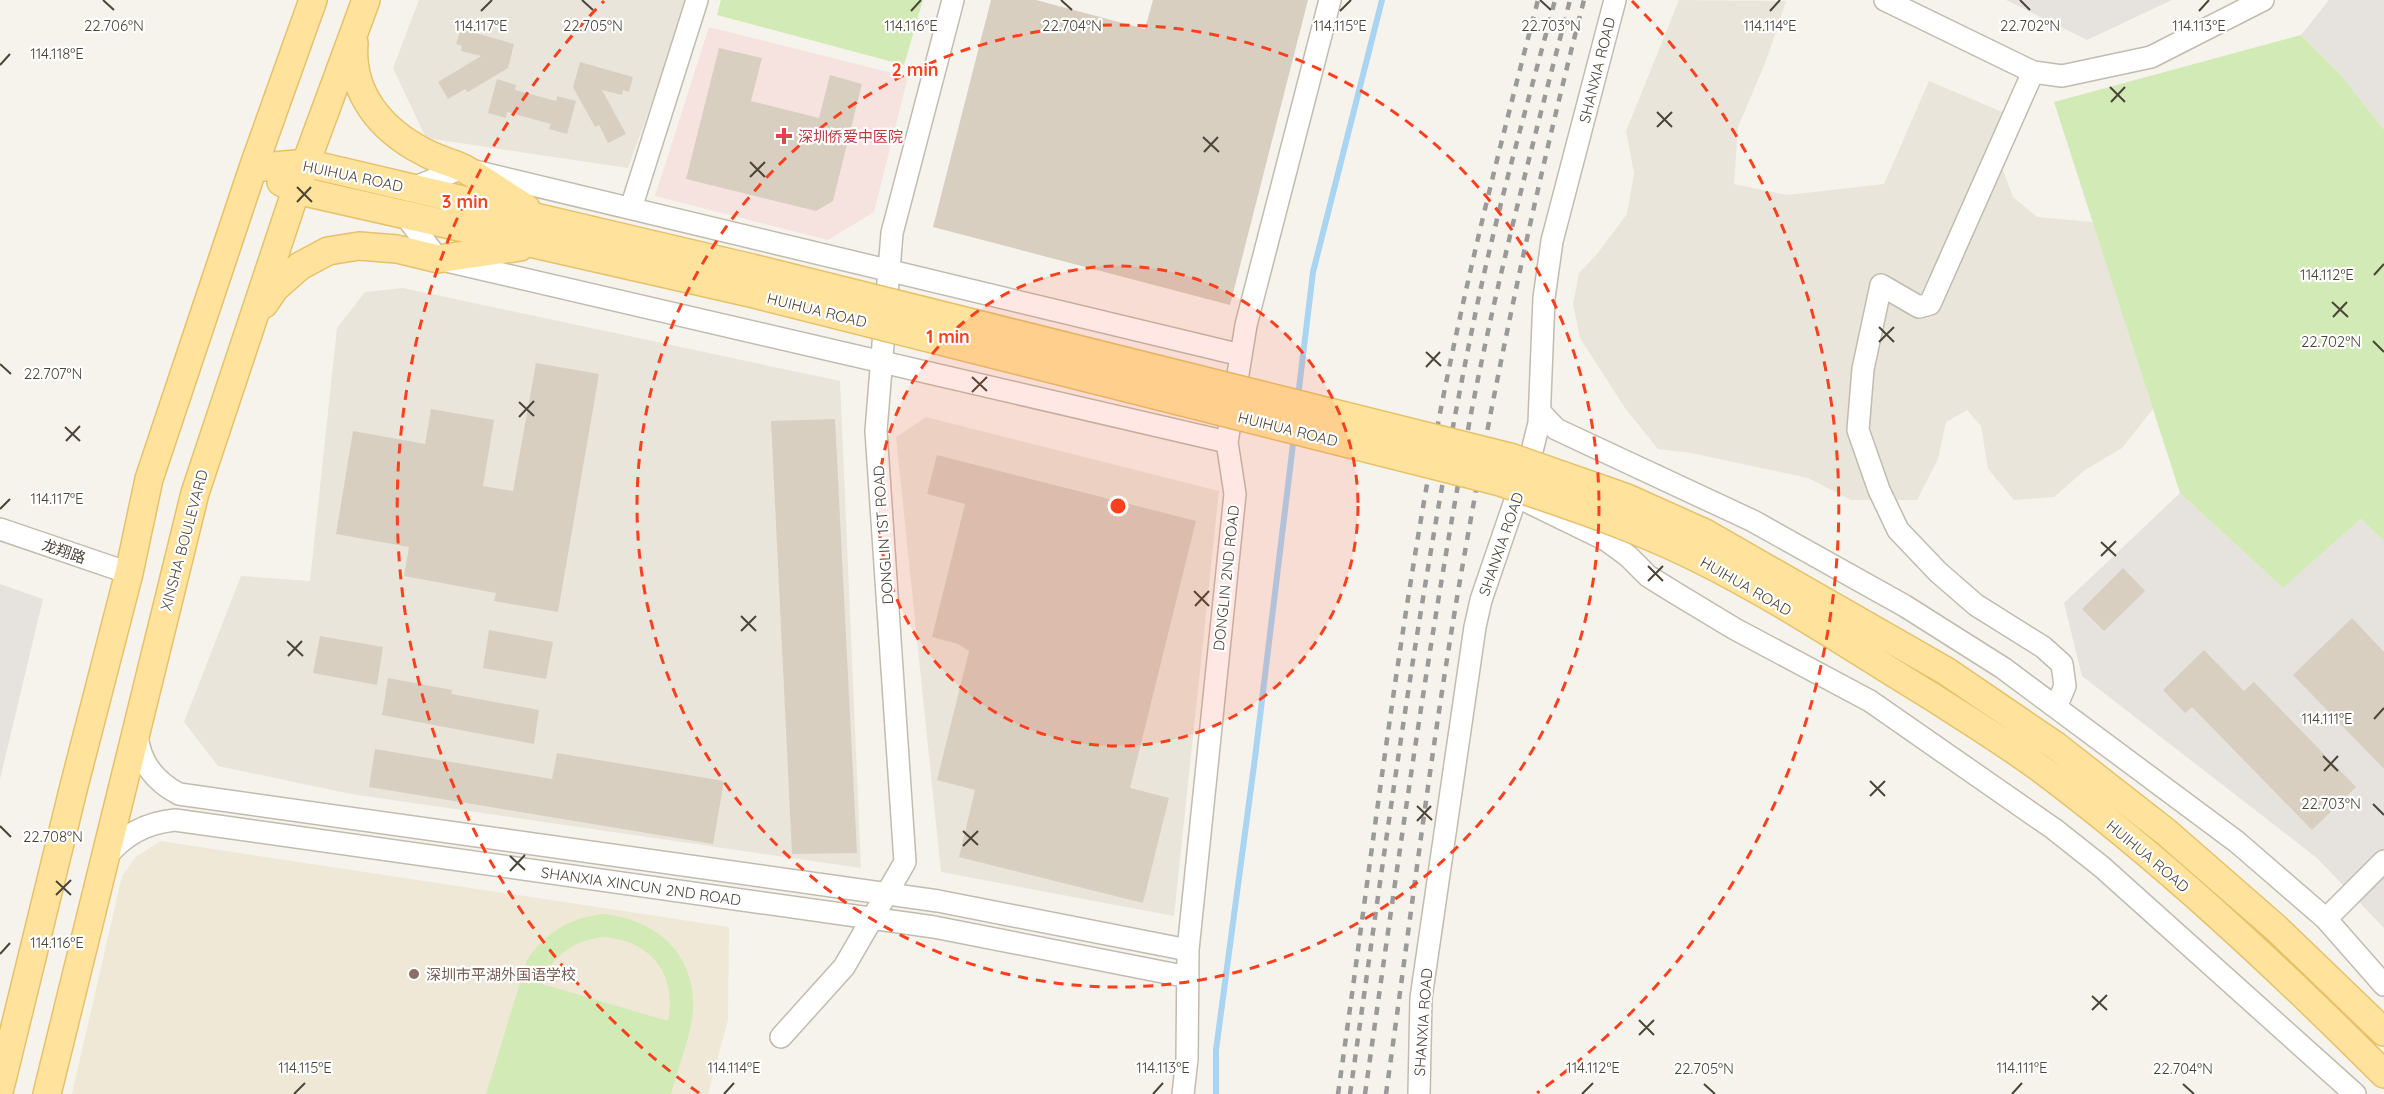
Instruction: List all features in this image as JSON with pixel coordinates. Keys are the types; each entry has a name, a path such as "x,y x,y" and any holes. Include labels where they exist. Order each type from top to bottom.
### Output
{"main road":[{"path":"0,1088 129,573 149,479 253,168 313,0"},
{"name":"XINSHA BOULEVARD","path":"48,1094 195,492 296,190 366,0"},
{"path":"355,30 353,58 358,85 371,110 394,134 425,153 462,168 541,232"},
{"name":"HUIHUA ROAD","path":"253,168 306,163 413,188 541,232"},
{"name":"HUIHUA ROAD","path":"253,168 296,190 404,214 541,232 1510,458 1627,498 1705,533 1946,671 2056,746 2166,832 2276,928 2384,1032"},
{"path":"252,320 275,288 300,266 328,251 360,246 397,249 438,259 541,232"},
{"name":"HUIHUA ROAD","path":"749,280 1500,482 1608,519 1693,556 1772,600 1931,696 2040,768 2147,853 2258,951 2384,1074"}],"street":[{"path":"631,208 697,0"},
{"name":"DONGLIN 1ST ROAD","path":"780,1037 844,967 905,862 876,431 892,233 953,0"},
{"name":"DONGLIN 2ND ROAD","path":"1183,1094 1187,1059 1188,950 1235,494 1227,442 1246,326 1330,0"},
{"name":"SHANXIA ROAD","path":"1419,1094 1421,998 1475,627 1481,600 1532,451 1540,412 1544,298 1552,241 1615,0"},
{"path":"1885,0 2033,72 2062,76 2151,57 2263,0"},
{"path":"2033,72 1930,304 1919,307 1881,285 1863,369 1858,430 1879,490 1898,530 1938,572 1976,605 2043,647 2062,664 2065,686 2056,707"},
{"path":"413,188 462,168 1241,355"},
{"path":"404,214 438,259 1227,442"},
{"path":"1540,412 1556,429 1753,521 1905,606 2003,668 2237,842 2326,919 2384,985"},
{"path":"1517,495 1606,540 1628,556 1648,576 1671,591 1735,629 1870,701 2055,829 2144,904 2355,1094"},
{"name":"龙翔路","path":"0,529 129,573"},
{"name":"SHANXIA XINCUN 2ND ROAD","path":"137,727 144,762 159,781 179,794 938,901 1188,950"},
{"name":"SHANXIA XINCUN 2ND ROAD","path":"105,859 120,841 140,828 175,820 934,927 1188,977"},
{"path":"2326,919 2384,861"}],"shaded area":[{"path":"419,0 689,0 628,168 426,138 393,68"},
{"path":"1679,0 1786,1 1766,61 1738,127 1734,184 1787,195 1884,184 1929,81 2014,117 1998,157 2013,197 2037,217 2093,222 2153,409 2122,448 2085,470 2054,497 2014,500 1988,469 1981,426 1967,410 1946,422 1938,459 1917,500 1851,500 1808,478 1691,453 1658,449 1625,408 1580,338 1573,304 1579,273 1597,254 1627,214 1634,173 1626,131"},
{"path":"2006,0 2172,0 2087,40"},
{"path":"2329,0 2384,0 2384,130 2340,74 2301,35"},
{"name":"深圳侨爱中医院","path":"709,27 908,77 874,212 828,240 655,196"},
{"path":"403,288 840,381 861,868 351,794 218,766 184,722 241,576 310,581 337,328 365,292"},
{"path":"926,417 1219,491 1174,916 941,872 896,437"},
{"path":"2180,493 2283,588 2361,519 2384,541 2384,928 2317,858 2082,676 2064,603"},
{"path":"0,584 43,599 0,779"},
{"name":"深圳市平湖外国语学校","path":"160,841 729,927 728,1020 708,1094 72,1094 122,876 136,857"}],"green space":[{"path":"721,0 923,0 904,65 717,15"},
{"path":"2301,35 2340,74 2384,130 2384,541 2361,519 2283,588 2180,493 2054,102"},
{"path":"602,914 621,917 654,931 679,955 687,971 692,989 692,1020 671,1094 486,1094 527,960 550,934 568,923","holes":["603,937 634,945 657,962 669,988 668,1021 542,984 558,957 573,946"]}],"building":[{"path":"991,0 1036,0 1145,29 1153,0 1308,0 1230,305 933,227"},
{"path":"461,29 514,44 508,68 468,92 465,89 448,99 438,82 481,56 461,51 462,46 456,44"},
{"path":"719,48 762,58 751,101 819,118 830,75 862,84 833,201 816,211 686,179"},
{"path":"580,62 633,77 629,92 623,90 622,95 602,90 626,134 608,143 599,125 595,127 573,87"},
{"path":"497,79 516,85 515,90 556,101 557,96 576,101 567,134 549,129 551,124 507,112 506,118 488,113"},
{"path":"536,363 599,374 558,612 494,601 496,593 404,576 409,547 336,534 353,431 425,444 431,409 494,420 483,486 513,491"},
{"path":"835,419 857,853 792,854 771,421"},
{"path":"937,455 1196,521 1130,788 1169,798 1143,903 959,857 975,790 937,780 969,651 958,644 932,637 965,504 927,494"},
{"path":"2123,568 2145,591 2104,631 2082,609"},
{"path":"2352,618 2384,652 2384,769 2293,675"},
{"path":"489,630 553,642 546,679 483,668"},
{"path":"320,636 383,647 377,685 313,673"},
{"path":"2204,650 2244,691 2254,682 2356,787 2312,830 2192,707 2185,713 2163,690"},
{"path":"388,678 452,690 451,694 539,710 534,744 382,715"},
{"path":"375,749 552,779 557,753 724,781 713,844 369,787"}],"waterway":[{"path":"1298,397 1313,272 1382,0"},
{"path":"1216,1094 1216,1050 1255,758 1294,436"}],"railway":[{"path":"1338,1094 1398,661 1426,489 1463,302 1538,0"},
{"path":"1350,1094 1421,609 1455,416 1492,240 1555,0"},
{"path":"1365,1094 1427,672 1470,419 1504,261 1570,0"},
{"path":"1386,1094 1441,695 1476,492 1533,210 1584,0"}],"place":[{"name":"深圳侨爱中医院","path":"784,136"},
{"name":"深圳市平湖外国语学校","path":"414,974"}]}
